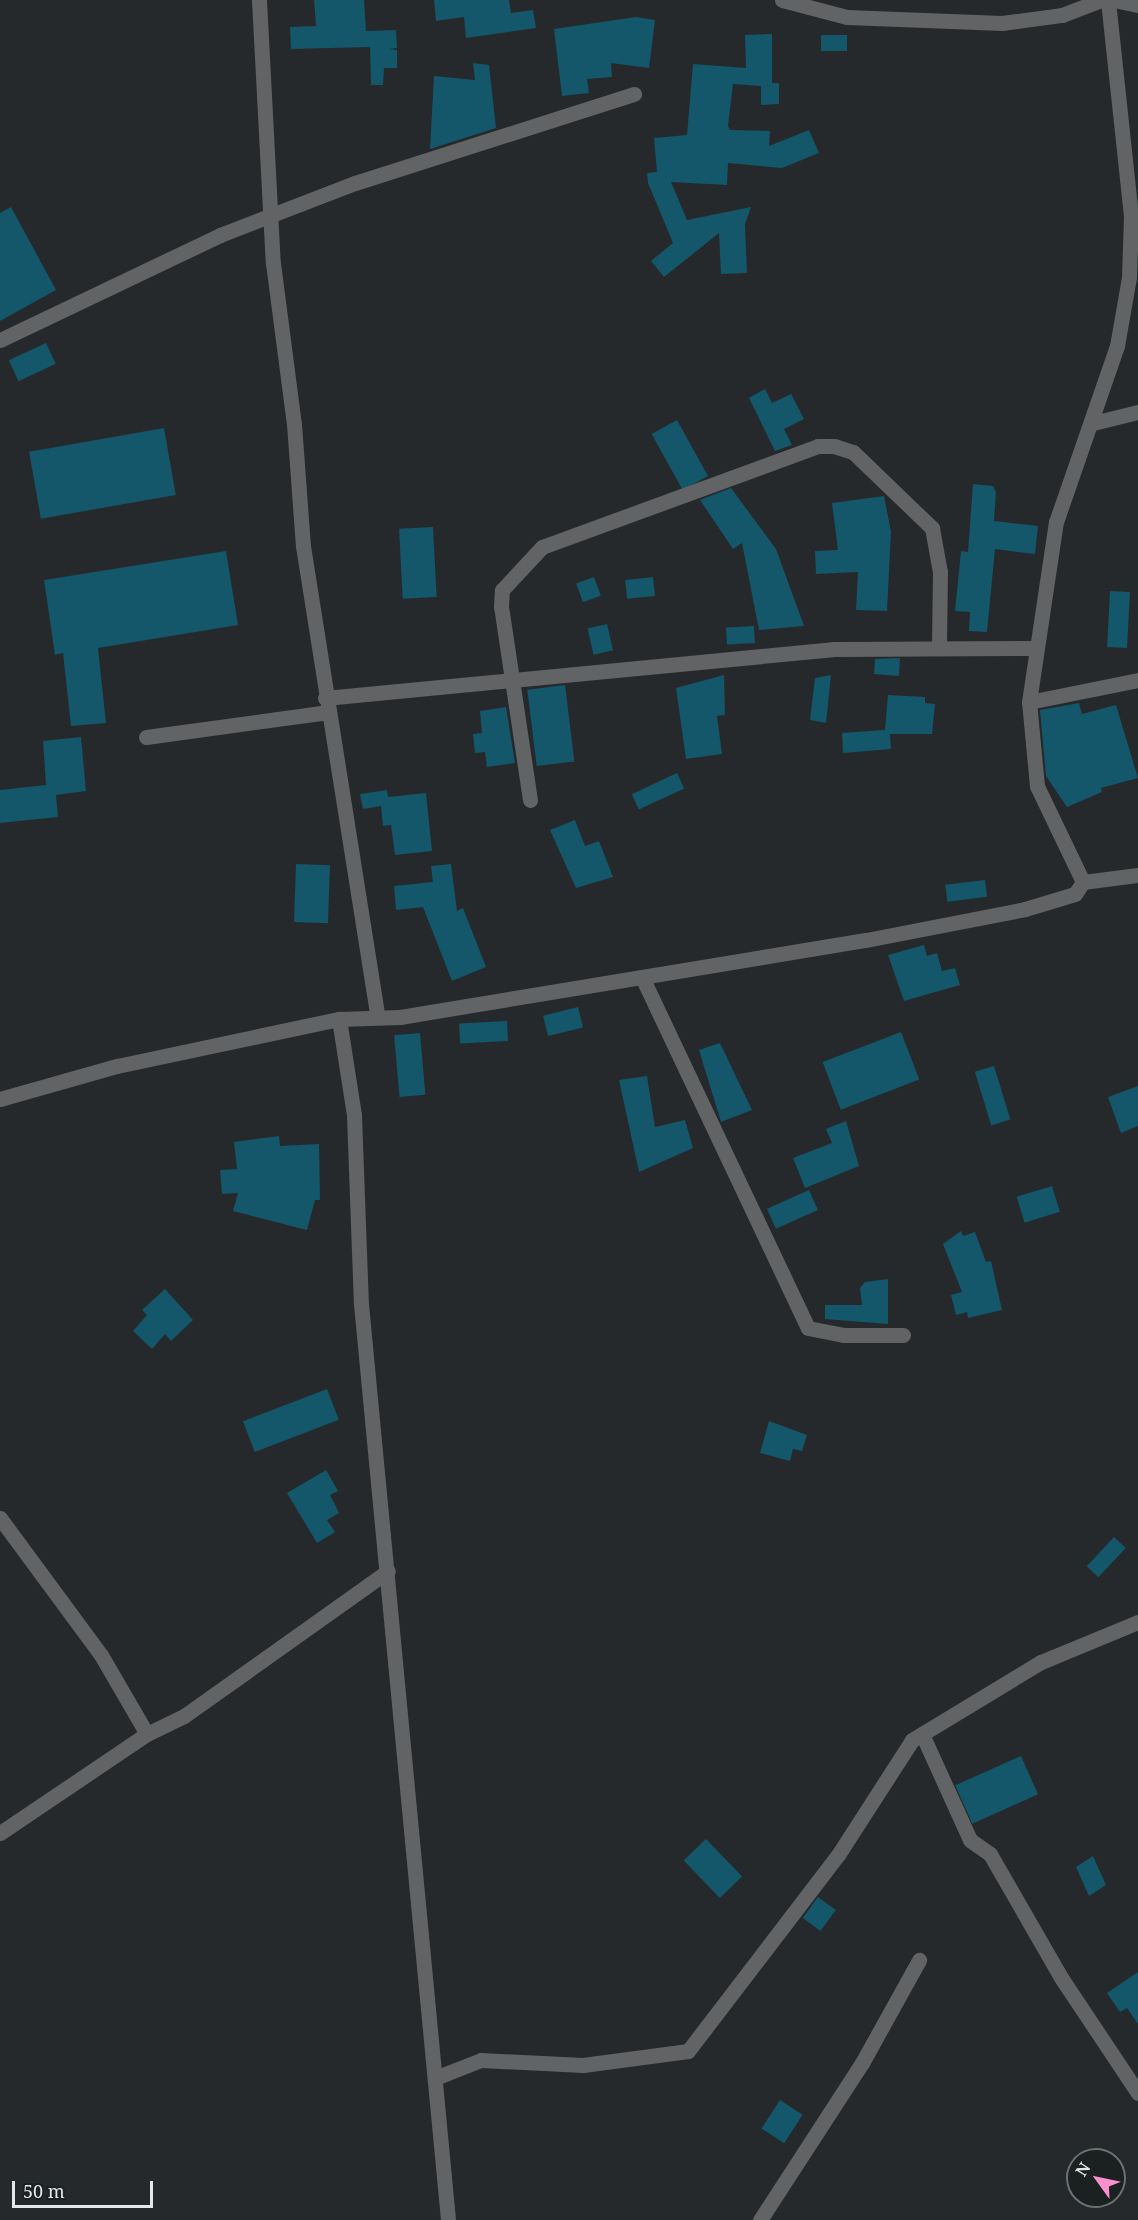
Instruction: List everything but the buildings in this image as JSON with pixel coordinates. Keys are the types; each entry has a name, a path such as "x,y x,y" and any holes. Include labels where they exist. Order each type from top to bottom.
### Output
{"street":[{"path":"259,0 269,216 303,546 326,705 377,1015"},
{"path":"782,0 847,18 1002,22 1062,15 1101,0"},
{"path":"1083,882 1037,786 1029,702 1056,522 1093,423 1117,346 1131,226 1108,0"},
{"path":"1114,0 1138,5"},
{"path":"0,340 269,216 355,183 634,94"},
{"path":"1093,423 1138,412"},
{"path":"530,800 508,676 502,590 542,547 818,446 853,452 932,528 940,572 939,645"},
{"path":"146,737 508,676 939,645 1036,648"},
{"path":"1029,702 1138,680"},
{"path":"0,1099 117,1066 339,1019 377,1015 400,1017 1025,909 1075,894 1083,882 1138,875"},
{"path":"642,977 808,1328 844,1335 903,1335"},
{"path":"339,1019 354,1115 361,1304 448,2220"},
{"path":"0,1518 100,1655 147,1734"},
{"path":"0,1833 147,1734 184,1716 388,1571"},
{"path":"435,2078 481,2060 583,2065 688,2051 838,1855 894,1764 922,1734 1041,1662 1138,1622"},
{"path":"922,1734 970,1840 990,1854 1062,1979 1138,2093"},
{"path":"760,2220 862,2063 919,1960"}]}
